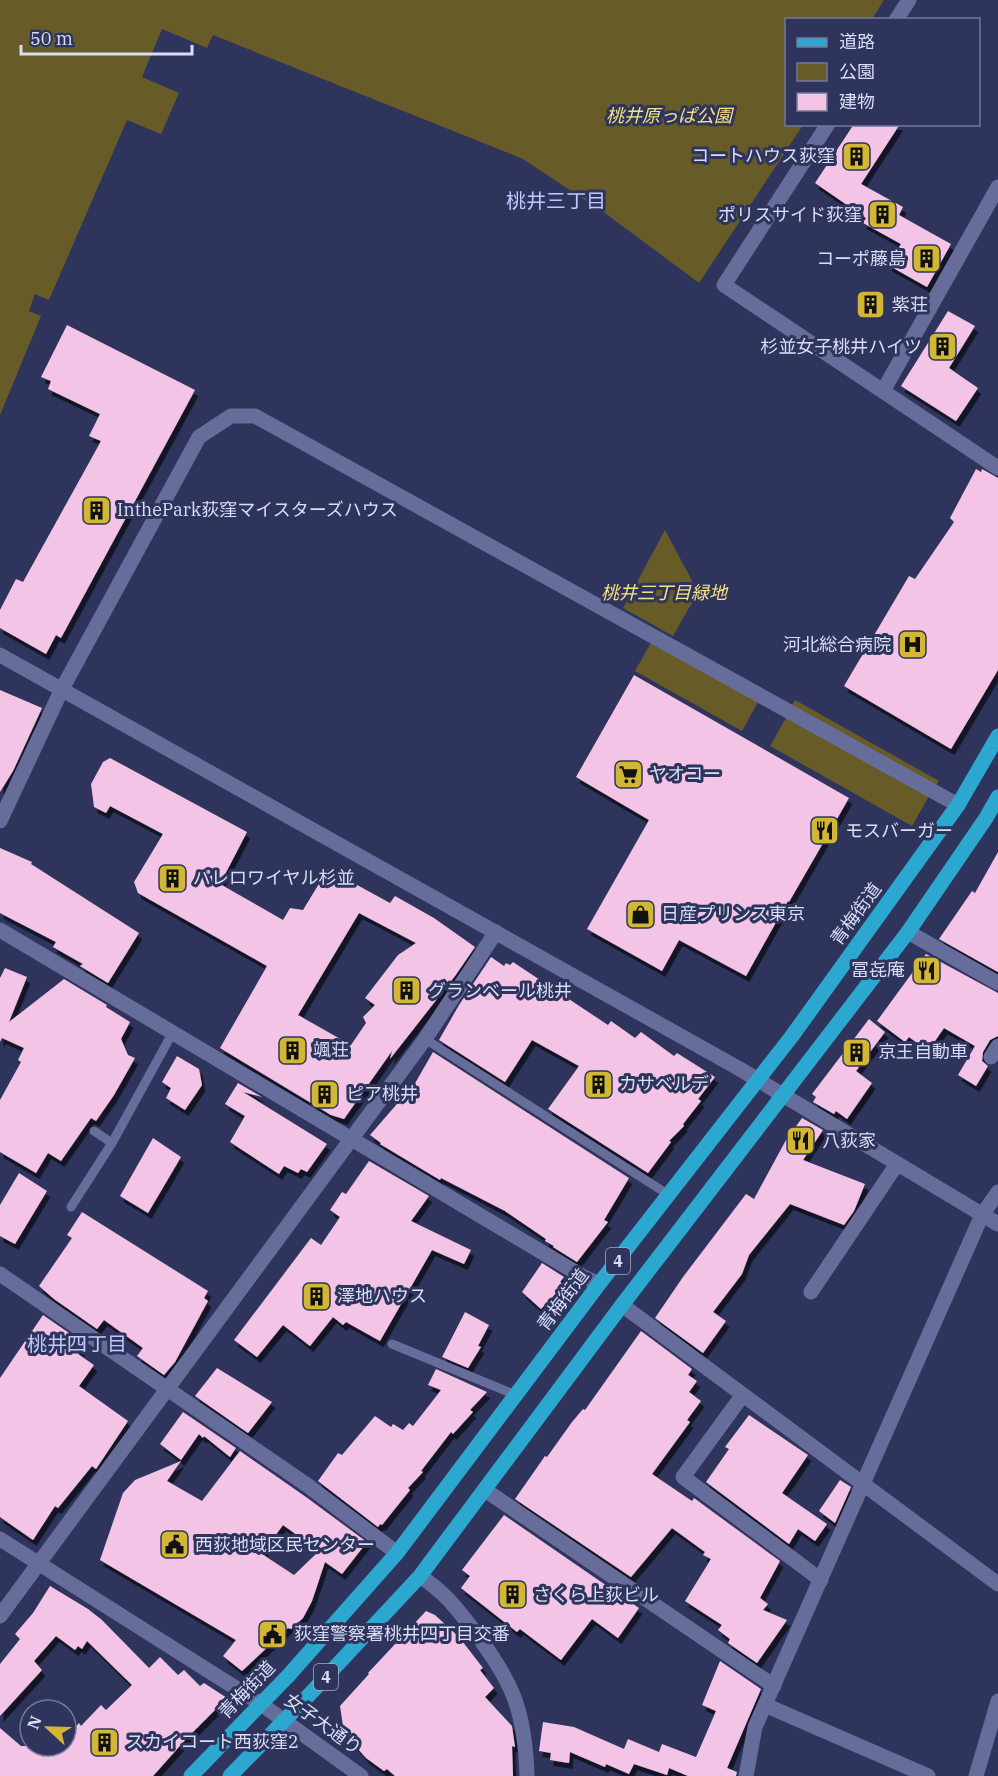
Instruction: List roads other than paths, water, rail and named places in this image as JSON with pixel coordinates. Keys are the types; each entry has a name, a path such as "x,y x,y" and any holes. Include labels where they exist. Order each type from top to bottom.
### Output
{"main road":[{"name":"青梅街道","path":"190,1776 261,1704 397,1553 599,1284 792,1036 958,805 998,736"},
{"name":"4","path":"231,1776 420,1576 781,1095 908,932 998,797"}],"street":[{"path":"897,18 909,0"},
{"path":"827,126 724,285 998,468"},
{"path":"884,391 993,207 998,187"},
{"path":"0,821 62,689 199,437 231,416 255,416 958,805"},
{"path":"0,655 758,1080 998,1224"},
{"path":"0,930 599,1284"},
{"path":"0,1616 426,1039 496,932"},
{"path":"908,932 998,983"},
{"path":"811,1292 897,1164"},
{"path":"747,1776 755,1727 982,1215 998,1192"},
{"path":"0,1274 307,1485 397,1553"},
{"path":"622,1305 998,1584"},
{"path":"742,1396 683,1477 821,1580"},
{"path":"485,1490 774,1686"},
{"name":"女子大通り","path":"0,1539 261,1704 361,1776"},
{"path":"420,1576 445,1593 506,1677 515,1697 523,1725 527,1776"},
{"path":"976,1776 998,1701"},
{"path":"765,1704 928,1776"}],"lane":[{"path":"71,1207 112,1143 173,1032"},
{"path":"426,1039 669,1196"},
{"path":"94,1131 112,1143"},
{"path":"392,1344 516,1395"}],"place":[{"name":"コートハウス荻窪","path":"856,156"},
{"name":"ポリスサイド荻窪","path":"883,215"},
{"name":"コーポ藤島","path":"927,259"},
{"name":"紫荘","path":"871,305"},
{"name":"杉並女子桃井ハイツ","path":"943,347"},
{"name":"InthePark荻窪マイスターズハウス","path":"96,510"},
{"name":"河北総合病院","path":"912,645"},
{"name":"ヤオコー","path":"628,774"},
{"name":"モスバーガー","path":"824,831"},
{"name":"パレロワイヤル杉並","path":"172,878"},
{"name":"日産プリンス東京","path":"640,914"},
{"name":"冨㐂庵","path":"926,970"},
{"name":"グランベール桃井","path":"407,991"},
{"name":"颯荘","path":"292,1050"},
{"name":"京王自動車","path":"857,1052"},
{"name":"カサベルデ","path":"598,1084"},
{"name":"ピア桃井","path":"325,1094"},
{"name":"八荻家","path":"801,1141"},
{"name":"澤地ハウス","path":"316,1296"},
{"name":"西荻地域区民センター","path":"174,1545"},
{"name":"さくら上荻ビル","path":"512,1595"},
{"name":"荻窪警察署桃井四丁目交番","path":"273,1634"},
{"name":"スカイコート西荻窪2","path":"105,1742"}],"district":[{"name":"桃井三丁目","path":"556,201"},
{"name":"桃井四丁目","path":"77,1344"}],"park label":[{"name":"桃井原っぱ公園","path":"669,116"},
{"name":"桃井三丁目緑地","path":"664,593"}]}
